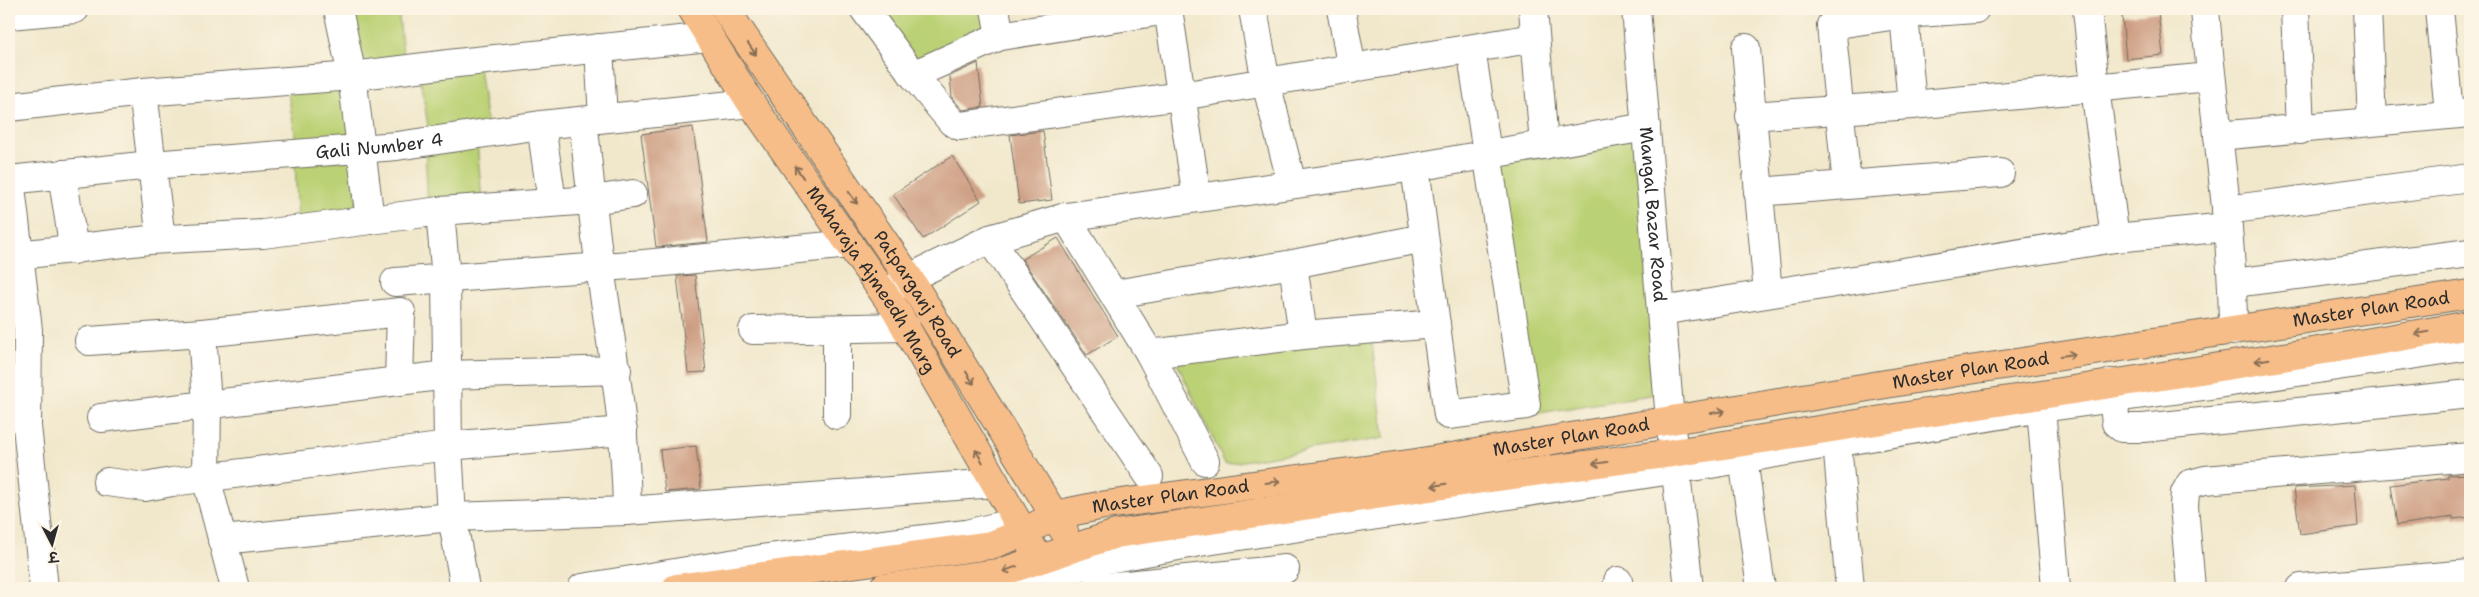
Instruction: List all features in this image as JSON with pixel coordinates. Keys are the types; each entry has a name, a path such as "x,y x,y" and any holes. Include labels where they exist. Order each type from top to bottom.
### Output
{"main road":[{"name":"Maharaja Ajmeedh Marg","path":"692,9 751,103 885,294 1020,528 1050,574"},
{"name":"Patparganj Road","path":"725,9 908,278 1055,515 1087,573"},
{"name":"Master Plan Road","path":"676,588 991,545 1020,528 1055,515 1099,506 1416,463 1963,371 2470,294"},
{"path":"883,588 999,573 1087,573 1116,534 1483,479 1674,461 2112,391 2470,325"}],"street":[{"path":"9,15 75,9"},
{"path":"338,9 352,76 363,148 370,220"},
{"path":"864,9 913,75 952,122 960,126 1181,96 1536,38"},
{"path":"995,9 1000,36"},
{"path":"913,75 1000,36 1077,16 1168,9 1197,198"},
{"path":"1254,9 1266,83 1292,184"},
{"path":"1341,9 1352,68"},
{"path":"1533,9 1544,145"},
{"name":"Mangal Bazar Road","path":"1636,9 1670,420 1689,588"},
{"path":"1847,185 1831,25 1904,14 1975,9"},
{"path":"2088,9 2095,88 2115,238"},
{"path":"2205,9 2210,77 2233,283 2233,331"},
{"path":"2295,9 2300,130"},
{"path":"2367,9 2372,121"},
{"path":"2218,136 2300,130 2460,113 2439,9"},
{"path":"1904,14 1912,105"},
{"path":"9,107 144,92 352,76 709,37"},
{"path":"599,48 593,119 592,200 600,267 617,370 626,460 627,511"},
{"path":"1746,48 1750,116 1768,293"},
{"path":"1415,167 1448,416 1526,405 1471,49"},
{"path":"1750,116 1912,105 2210,77"},
{"path":"144,92 161,239"},
{"name":"Gali Number 4","path":"10,179 151,165 397,146 541,124 751,103"},
{"path":"541,124 552,202"},
{"path":"885,294 908,278 990,239 1066,217 1415,167 1646,127"},
{"path":"1758,192 2000,173"},
{"path":"62,174 74,250"},
{"path":"1661,311 2115,238 2470,178"},
{"path":"10,179 28,330 27,426 44,588"},
{"path":"19,255 161,239 263,234 440,211 592,200 632,194"},
{"path":"440,211 446,278 446,376 452,517 465,588"},
{"path":"1066,217 1115,294 1150,354 1206,461"},
{"path":"1115,294 1293,264 1424,238"},
{"path":"990,239 1149,476"},
{"path":"395,282 600,267 850,244"},
{"path":"2233,283 2470,253"},
{"path":"1293,264 1303,335"},
{"path":"89,341 202,333 401,312 399,381"},
{"path":"1150,354 1303,335 1436,324"},
{"path":"837,328 837,415"},
{"path":"753,330 906,328"},
{"path":"202,333 208,404 206,477 235,588"},
{"path":"1674,461 1743,458 2041,408 2112,391 2470,346"},
{"path":"100,418 446,376 617,370"},
{"path":"2112,391 2116,423 2122,428 2143,428 2470,394"},
{"path":"2041,408 2056,588"},
{"path":"107,482 145,488 206,477 448,446 623,431"},
{"path":"1837,443 1850,588"},
{"path":"1743,458 1761,588"},
{"path":"2191,588 2184,506 2184,493 2190,484 2205,480 2470,458"},
{"path":"222,540 452,517 627,511 995,483"},
{"path":"582,588 761,559 1020,528"},
{"path":"1087,573 1285,569"},
{"path":"1012,588 1050,574"},
{"path":"2301,588 2470,574"}],"green space":[{"path":"347,9 398,9 404,61 353,64"},
{"path":"862,9 989,9 995,34 905,71"},
{"path":"479,67 487,125 429,133 420,75"},
{"path":"349,83 354,145 297,146 287,88"},
{"path":"1646,127 1668,392 1527,415 1486,155"},
{"path":"477,141 482,201 428,206 425,150"},
{"path":"355,159 357,215 298,223 295,164"},
{"path":"1370,326 1384,438 1225,464 1175,359"}],"building":[{"path":"2158,12 2163,55 2126,59 2122,16"},
{"path":"978,63 983,107 963,110 952,98 950,76"},
{"path":"693,127 708,242 656,247 641,134"},
{"path":"1043,131 1052,200 1019,204 1010,135"},
{"path":"952,156 981,201 923,239 893,194"},
{"path":"1058,238 1118,336 1087,355 1022,259"},
{"path":"695,275 706,372 688,373 677,276"},
{"path":"696,446 701,489 665,492 660,450"},
{"path":"2470,474 2470,517 2453,519 2453,517 2397,525 2391,485 2448,478 2448,475"},
{"path":"2355,485 2358,526 2300,534 2294,488"}]}
